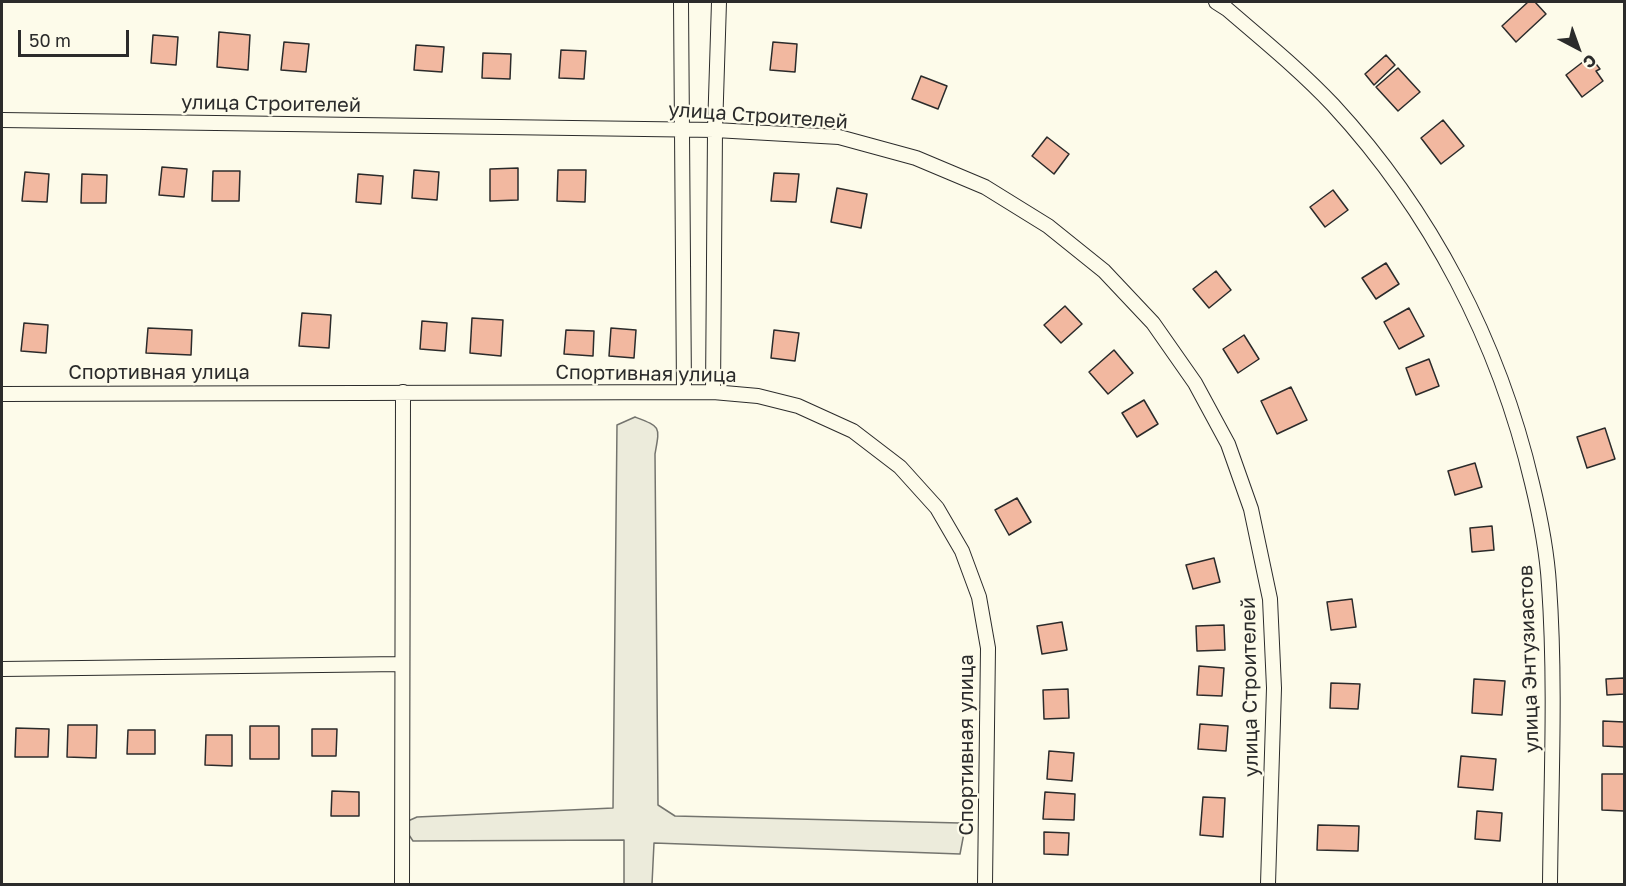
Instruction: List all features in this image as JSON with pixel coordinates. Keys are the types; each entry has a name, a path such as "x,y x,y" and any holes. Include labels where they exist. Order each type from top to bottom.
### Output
{"street":[{"path":"681,2 684,391"},
{"path":"713,392 715,130 719,2"},
{"name":"улица Энтузиастов","path":"1216,2 1298,69 1363,139 1396,182 1436,242 1464,293 1500,376 1523,445 1539,514 1549,582 1553,689 1550,885"},
{"name":"улица Строителей","path":"2,120 683,129 839,137 916,158 985,187 1048,226 1104,271 1153,323 1195,383 1228,444 1251,509 1270,600 1274,688 1268,885"},
{"path":"402,885 403,392"},
{"name":"Спортивная улица","path":"2,394 713,392 758,396 798,406 853,431 900,466 937,508 962,551 979,597 988,648 985,885"},
{"path":"2,669 401,664"}],"shaded area":[{"path":"635,417 650,423 658,433 655,454 658,805 675,816 960,823 964,833 960,854 654,843 652,884 624,884 624,840 413,841 407,832 408,821 417,817 613,808 617,425"}],"building":[{"path":"1528,2 1535,2 1546,14 1516,42 1502,26"},
{"path":"219,32 250,35 248,70 217,67"},
{"path":"153,35 178,37 176,65 151,63"},
{"path":"284,42 309,44 306,72 281,70"},
{"path":"773,42 797,44 795,72 770,70"},
{"path":"416,45 444,47 442,72 414,70"},
{"path":"561,50 586,51 584,79 559,78"},
{"path":"483,53 511,54 510,79 482,78"},
{"path":"1386,55 1395,65 1374,85 1365,74"},
{"path":"1588,58 1591,62 1593,60 1600,69 1596,71 1603,81 1582,97 1566,75"},
{"path":"1398,68 1420,92 1398,111 1376,87"},
{"path":"921,76 947,86 938,109 912,99"},
{"path":"1443,120 1464,146 1441,164 1421,138"},
{"path":"1047,137 1069,154 1054,174 1032,156"},
{"path":"162,167 187,169 184,197 159,195"},
{"path":"518,168 518,200 490,201 490,169"},
{"path":"414,170 439,172 437,200 412,198"},
{"path":"558,170 586,170 585,202 557,201"},
{"path":"213,171 240,171 239,201 212,201"},
{"path":"25,172 49,174 47,202 22,201"},
{"path":"774,173 799,174 796,202 771,201"},
{"path":"82,174 107,175 106,203 81,203"},
{"path":"358,174 383,176 381,204 356,202"},
{"path":"837,188 867,194 861,228 831,222"},
{"path":"1333,190 1348,210 1325,227 1310,207"},
{"path":"1386,263 1399,284 1376,299 1362,278"},
{"path":"1216,271 1231,290 1209,308 1193,289"},
{"path":"1065,306 1082,324 1061,343 1044,325"},
{"path":"1409,308 1424,336 1399,349 1384,322"},
{"path":"302,313 331,315 329,348 299,346"},
{"path":"472,318 503,320 501,356 470,353"},
{"path":"422,321 447,323 445,351 420,349"},
{"path":"24,323 48,325 46,353 21,351"},
{"path":"148,328 192,330 191,355 146,353"},
{"path":"611,328 636,330 634,358 609,356"},
{"path":"566,330 594,331 593,356 564,354"},
{"path":"774,330 799,333 795,361 771,358"},
{"path":"1244,335 1259,359 1238,373 1223,349"},
{"path":"1114,350 1133,373 1108,394 1089,372"},
{"path":"1429,359 1439,386 1416,395 1406,368"},
{"path":"1291,387 1307,420 1277,434 1261,401"},
{"path":"1144,400 1158,424 1137,437 1122,413"},
{"path":"1605,428 1615,459 1587,468 1577,437"},
{"path":"1475,463 1482,487 1455,495 1448,471"},
{"path":"1017,498 1031,522 1009,535 995,510"},
{"path":"1492,526 1494,550 1472,552 1470,528"},
{"path":"1214,558 1220,582 1193,589 1186,565"},
{"path":"1352,599 1356,627 1331,630 1327,602"},
{"path":"1062,622 1067,650 1042,654 1037,626"},
{"path":"1224,625 1225,650 1197,651 1196,626"},
{"path":"1199,666 1224,668 1222,696 1197,695"},
{"path":"1624,678 1624,694 1607,695 1606,679"},
{"path":"1474,679 1505,681 1502,715 1472,713"},
{"path":"1331,683 1360,684 1358,709 1330,708"},
{"path":"1068,689 1069,718 1044,719 1043,690"},
{"path":"1603,721 1624,722 1624,747 1603,746"},
{"path":"1200,724 1228,726 1226,751 1198,749"},
{"path":"68,725 97,725 96,758 67,757"},
{"path":"250,726 279,726 279,759 250,759"},
{"path":"16,728 49,729 48,757 15,757"},
{"path":"312,729 337,729 336,756 312,756"},
{"path":"128,730 155,730 155,754 127,754"},
{"path":"206,735 232,735 232,766 205,765"},
{"path":"1049,751 1074,753 1072,781 1047,779"},
{"path":"1461,756 1496,759 1493,790 1458,787"},
{"path":"1602,774 1624,774 1624,811 1602,810"},
{"path":"332,791 359,792 359,816 331,816"},
{"path":"1045,792 1075,794 1074,820 1043,819"},
{"path":"1203,797 1225,798 1223,837 1200,835"},
{"path":"1477,811 1502,813 1500,841 1475,839"},
{"path":"1318,825 1359,826 1358,851 1317,850"},
{"path":"1044,832 1069,833 1068,855 1044,854"}]}
